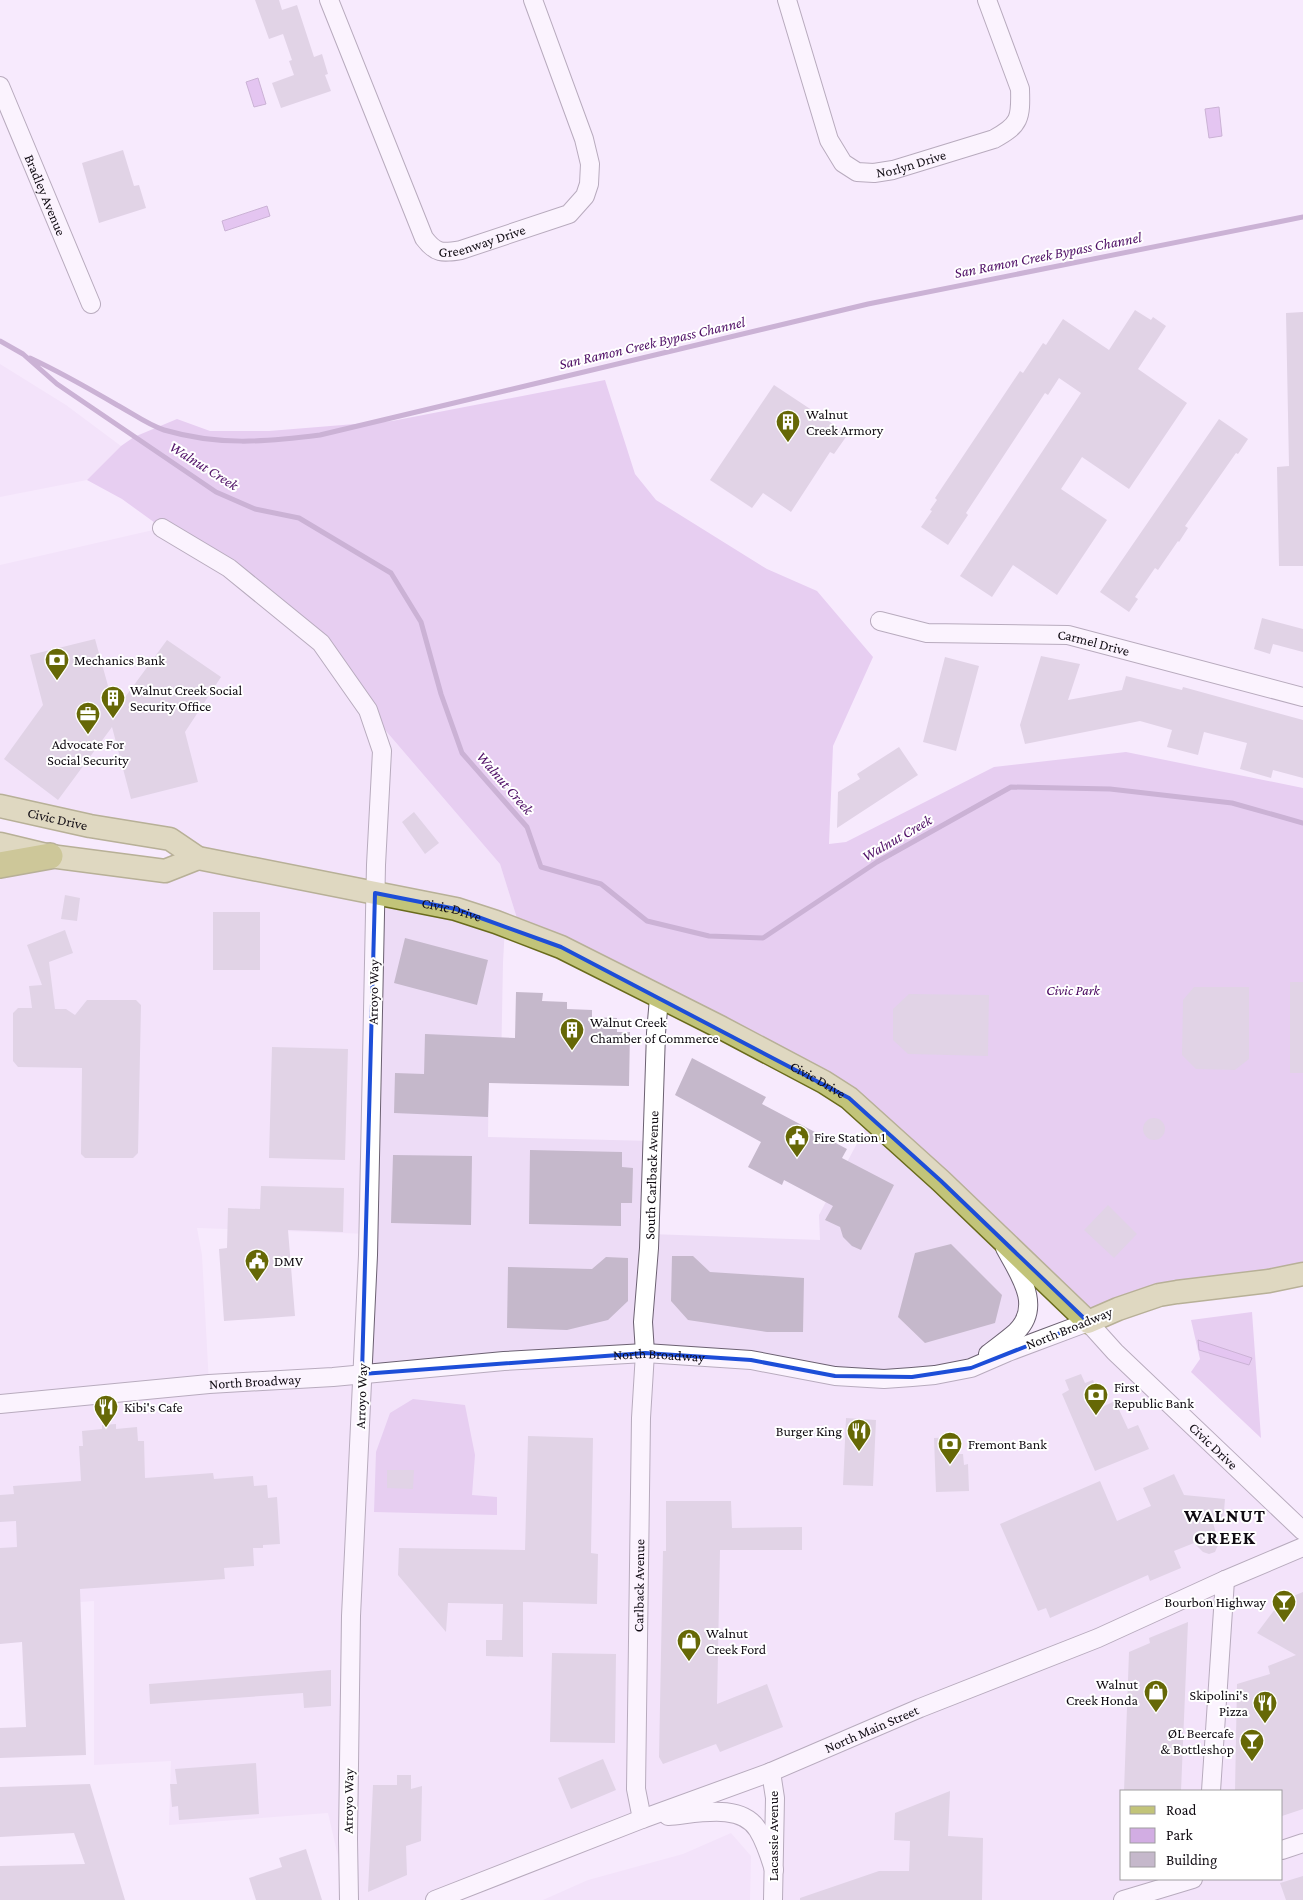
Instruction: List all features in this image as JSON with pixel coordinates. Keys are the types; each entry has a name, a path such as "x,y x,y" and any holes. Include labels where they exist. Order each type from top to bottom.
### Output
{"highway":[{"path":"0,865 50,856"}],"main road":[{"name":"Civic Drive","path":"0,806 90,826 170,839 198,858 456,909 501,923 561,947 659,998 720,1027 824,1082 849,1098 941,1181 1088,1322"},
{"path":"0,844 50,856 165,871 198,858"},
{"name":"North Broadway","path":"1088,1322 1159,1295 1270,1281 1303,1274"}],"street":[{"name":"Greenway Drive","path":"329,0 424,238 431,247 438,251 449,252 461,250 569,214 585,196 590,175 584,139 533,0"},
{"name":"Norlyn Drive","path":"787,0 828,140 843,163 857,172 874,173 892,170 994,139 1010,131 1018,121 1020,89 987,0"},
{"name":"Bradley Avenue","path":"0,86 91,304"},
{"name":"Arroyo Way","path":"162,528 229,568 321,643 368,710 382,751 375,892 368,1255 351,1616 349,1900"},
{"name":"Carmel Drive","path":"880,621 928,633 1068,636 1303,697"},
{"name":"South Carlback Avenue","path":"645,1353 644,1322 649,1248 656,1033 659,998"},
{"path":"971,1368 1016,1332 1025,1321 1029,1308 1027,1290 999,1236"},
{"name":"North Broadway","path":"0,1404 209,1384 362,1374 504,1361 645,1353 752,1360 835,1376 884,1379 935,1375 971,1368 1088,1322"},
{"name":"Civic Drive","path":"1088,1322 1115,1352 1303,1531"},
{"name":"Carlback Avenue","path":"642,1819 636,1795 636,1752 641,1418 645,1353"},
{"name":"North Main Street","path":"435,1900 642,1819 771,1772 920,1708 1098,1638 1303,1547"},
{"path":"1211,1790 1225,1580"},
{"name":"Lacassie Avenue","path":"771,1772 775,1798 773,1900"},
{"path":"642,1819 708,1812 733,1813 743,1816 752,1822 758,1830 774,1870"},
{"path":"1283,1850 1303,1843"},
{"path":"1123,1900 1190,1880"}],"highlighted area":[{"path":"375,893 456,909 561,947 849,1098 941,1181 1088,1322 971,1368 912,1377 835,1376 751,1360 645,1353 362,1374"}],"shaded area":[{"path":"258,78 266,104 254,107 246,82"},
{"path":"1219,107 1222,136 1209,138 1205,109"},
{"path":"267,206 270,216 225,231 222,221"},
{"path":"0,364 66,405 121,446 87,480 0,497"},
{"path":"162,528 321,643 368,710 500,864 521,931 505,926 501,1069 489,1069 488,1137 653,1141 650,1234 820,1240 819,1215 871,1117 999,1236 1029,1308 973,1366 1088,1322 1303,1531 1303,1900 773,1900 771,1773 435,1900 348,1900 328,1813 169,1825 171,1761 94,1765 94,1601 12,1607 0,1581 0,865 115,865 198,858 0,806 0,565","holes":["197,1228 369,1234 362,1374 209,1384 202,1255"]},
{"path":"1198,1340 1252,1358 1249,1365 1199,1350"},
{"path":"731,1833 751,1856 750,1900 543,1900 588,1880 683,1854"}],"green space":[{"name":"Civic Park","path":"605,380 635,474 656,500 767,569 817,591 873,657 833,746 829,844 846,842 994,767 1126,752 1303,788 1303,1274 1088,1322 849,1098 521,931 500,864 368,710 321,643 122,499 87,480 121,446 134,437 177,419 210,431 269,431 392,421"},
{"path":"1252,1312 1261,1438 1191,1372 1200,1359 1191,1320"},
{"path":"413,1399 465,1405 475,1455 472,1495 497,1497 497,1515 374,1512 376,1452 390,1413"}],"building":[{"path":"255,0 279,0 282,10 297,5 314,57 322,54 328,74 325,75 331,91 281,108 272,83 294,75 289,61 292,60 283,34 269,39"},
{"path":"123,150 134,186 139,185 146,208 99,223 82,163"},
{"path":"1135,310 1151,320 1153,317 1166,326 1138,369 1187,403 1129,489 1082,457 1061,489 1107,520 1057,595 1013,565 992,597 960,576 1081,393 1059,378 1048,395 1045,393 966,513 968,515 948,545 921,527 932,511 930,510 937,500 935,498 1020,371 1023,373 1043,343 1046,345 1063,319 1109,350"},
{"path":"1303,312 1303,566 1279,566 1277,467 1289,466 1286,313"},
{"name":"Walnut Creek Armory","path":"774,385 848,434 834,454 830,452 791,512 763,493 752,508 710,480"},
{"path":"1219,419 1248,439 1238,454 1236,453 1185,526 1188,528 1179,542 1158,570 1155,568 1135,597 1138,599 1129,612 1100,592"},
{"path":"1262,618 1303,629 1303,652 1273,644 1270,654 1254,649"},
{"name":"Walnut Creek Social Security Office","path":"95,639 115,711 167,640 221,677 185,732 198,782 131,799 112,727 58,800 4,759 43,705 30,655"},
{"path":"1041,656 1080,664 1068,700 1122,690 1126,676 1182,690 1183,687 1303,720 1303,778 1273,770 1271,778 1240,769 1247,743 1204,732 1198,755 1167,747 1172,730 1140,721 1025,744 1020,725"},
{"path":"945,657 979,666 956,751 923,742"},
{"path":"899,747 918,775 837,828 838,792 860,779 857,774"},
{"path":"414,812 439,843 425,854 402,822"},
{"path":"65,895 80,898 77,921 61,919"},
{"path":"213,912 260,912 260,970 213,970"},
{"path":"65,930 73,953 49,962 55,1009 66,1009 75,1015 87,1000 136,1000 141,1005 138,1153 133,1158 85,1158 81,1154 82,1068 18,1067 13,1061 13,1013 18,1008 32,1008 29,986 42,985 27,945"},
{"path":"405,938 488,960 477,1005 394,983"},
{"path":"1290,982 1303,982 1303,1073 1290,1073"},
{"path":"1194,987 1249,987 1249,1059 1235,1070 1196,1069 1182,1055 1183,1000"},
{"path":"516,992 543,993 542,1001 567,1002 567,1009 592,1010 592,1017 617,1018 617,1032 630,1032 629,1086 489,1083 488,1117 394,1113 395,1073 424,1074 425,1034 515,1038"},
{"path":"909,994 989,995 988,1056 908,1054 893,1040 893,1009"},
{"path":"272,1047 348,1049 345,1160 269,1158"},
{"path":"692,1058 766,1097 762,1104 847,1149 842,1158 894,1185 861,1250 852,1246 843,1237 840,1227 825,1220 833,1206 784,1180 782,1185 748,1167 761,1142 675,1095"},
{"path":"1154,1118 1162,1121 1165,1129 1162,1137 1154,1140 1146,1137 1143,1129 1146,1121"},
{"path":"530,1150 622,1152 622,1167 633,1168 632,1203 621,1203 621,1226 529,1224"},
{"path":"393,1155 472,1156 471,1225 391,1223"},
{"path":"261,1186 344,1188 343,1232 288,1230 295,1316 224,1321 219,1249 227,1248 228,1208 260,1209"},
{"path":"1108,1205 1137,1234 1114,1258 1084,1230"},
{"path":"951,1244 1002,1295 995,1323 925,1343 898,1317 915,1253"},
{"path":"672,1256 693,1256 710,1272 804,1278 803,1332 767,1332 688,1320 671,1301"},
{"path":"606,1257 628,1258 628,1301 608,1320 567,1330 507,1328 508,1267 592,1269"},
{"name":"First Republic Bank","path":"1081,1374 1085,1383 1093,1380 1104,1406 1115,1401 1128,1429 1138,1425 1149,1449 1095,1471 1062,1394 1069,1390 1065,1380"},
{"name":"Burger King","path":"846,1418 876,1420 873,1486 843,1485"},
{"path":"116,1424 116,1429 137,1427 138,1441 144,1441 145,1478 213,1473 214,1479 253,1476 254,1486 267,1485 268,1498 277,1497 280,1544 263,1545 263,1548 253,1548 254,1566 224,1568 225,1579 80,1589 86,1755 0,1758 0,1728 26,1727 22,1642 0,1644 0,1548 17,1547 16,1521 0,1522 0,1495 14,1494 13,1486 81,1481 79,1446 83,1446 82,1431 102,1429 102,1425"},
{"path":"528,1436 593,1438 591,1553 598,1554 597,1604 523,1602 523,1657 486,1656 486,1640 502,1640 503,1604 448,1603 446,1632 398,1575 399,1548 525,1550"},
{"name":"Fremont Bank","path":"957,1437 958,1454 963,1454 964,1465 968,1464 969,1491 936,1492 934,1438"},
{"path":"387,1470 414,1470 413,1489 387,1488"},
{"path":"1174,1474 1184,1495 1225,1499 1223,1523 1213,1523 1219,1543 1215,1552 1209,1554 1203,1552 1194,1543 1174,1551 1181,1568 1150,1581 1148,1575 1050,1618 1046,1608 1038,1611 1000,1524 1100,1481 1117,1521 1151,1506 1143,1488"},
{"name":"Walnut Creek Ford","path":"666,1501 731,1501 732,1528 802,1527 802,1550 720,1550 717,1704 767,1684 783,1727 720,1752 716,1744 663,1764 659,1757 663,1551 666,1551"},
{"path":"1303,1592 1303,1809 1283,1816 1283,1790 1235,1790 1237,1684 1270,1674 1268,1666 1296,1655 1257,1633 1281,1601"},
{"name":"Walnut Creek Honda","path":"1188,1622 1181,1790 1124,1790 1129,1652 1150,1643 1149,1638"},
{"path":"552,1653 616,1654 615,1743 550,1742"},
{"path":"331,1670 331,1706 304,1708 303,1693 150,1704 149,1684"},
{"path":"603,1759 616,1790 571,1809 558,1778"},
{"path":"256,1763 259,1814 179,1820 178,1806 172,1807 170,1784 177,1784 175,1769"},
{"path":"397,1775 411,1775 411,1789 422,1786 421,1841 406,1846 407,1875 368,1892 373,1785 397,1785"},
{"path":"90,1784 125,1900 0,1900 0,1866 85,1864 74,1833 0,1837 0,1787"},
{"path":"950,1791 948,1836 983,1838 982,1900 800,1900 800,1898 879,1871 909,1871 910,1841 894,1840 895,1813"},
{"path":"306,1849 322,1900 256,1900 249,1878 282,1867 279,1858"},
{"path":"1303,1876 1303,1900 1286,1900 1280,1883"}],"waterway":[{"name":"San Ramon Creek Bypass Channel","path":"30,358 164,430 204,439 242,441 320,435 868,304 1303,217"},
{"name":"Walnut Creek","path":"0,341 23,354 57,384 216,492 255,509 299,518 391,573 421,622 441,694 462,753 527,827 541,867 601,884 647,921 709,936 763,938 877,862 1011,787 1110,789 1232,803 1303,823"}],"place":[{"name":"Walnut Creek Armory","path":"788,443"},
{"name":"Mechanics Bank","path":"57,681"},
{"name":"Walnut Creek Social Security Office","path":"113,719"},
{"name":"Advocate For Social Security","path":"88,735"},
{"name":"Walnut Creek Chamber of Commerce","path":"572,1051"},
{"name":"Fire Station 1","path":"797,1158"},
{"name":"DMV","path":"257,1282"},
{"name":"First Republic Bank","path":"1096,1416"},
{"name":"Kibi's Cafe","path":"106,1428"},
{"name":"Burger King","path":"859,1452"},
{"name":"Fremont Bank","path":"950,1465"},
{"name":"Bourbon Highway","path":"1284,1623"},
{"name":"Walnut Creek Ford","path":"689,1662"},
{"name":"Walnut Creek Honda","path":"1156,1713"},
{"name":"Skipolini's Pizza","path":"1265,1724"},
{"name":"ØL Beercafe & Bottleshop","path":"1252,1762"}],"district":[{"name":"WALNUT CREEK","path":"1225,1526"}]}
